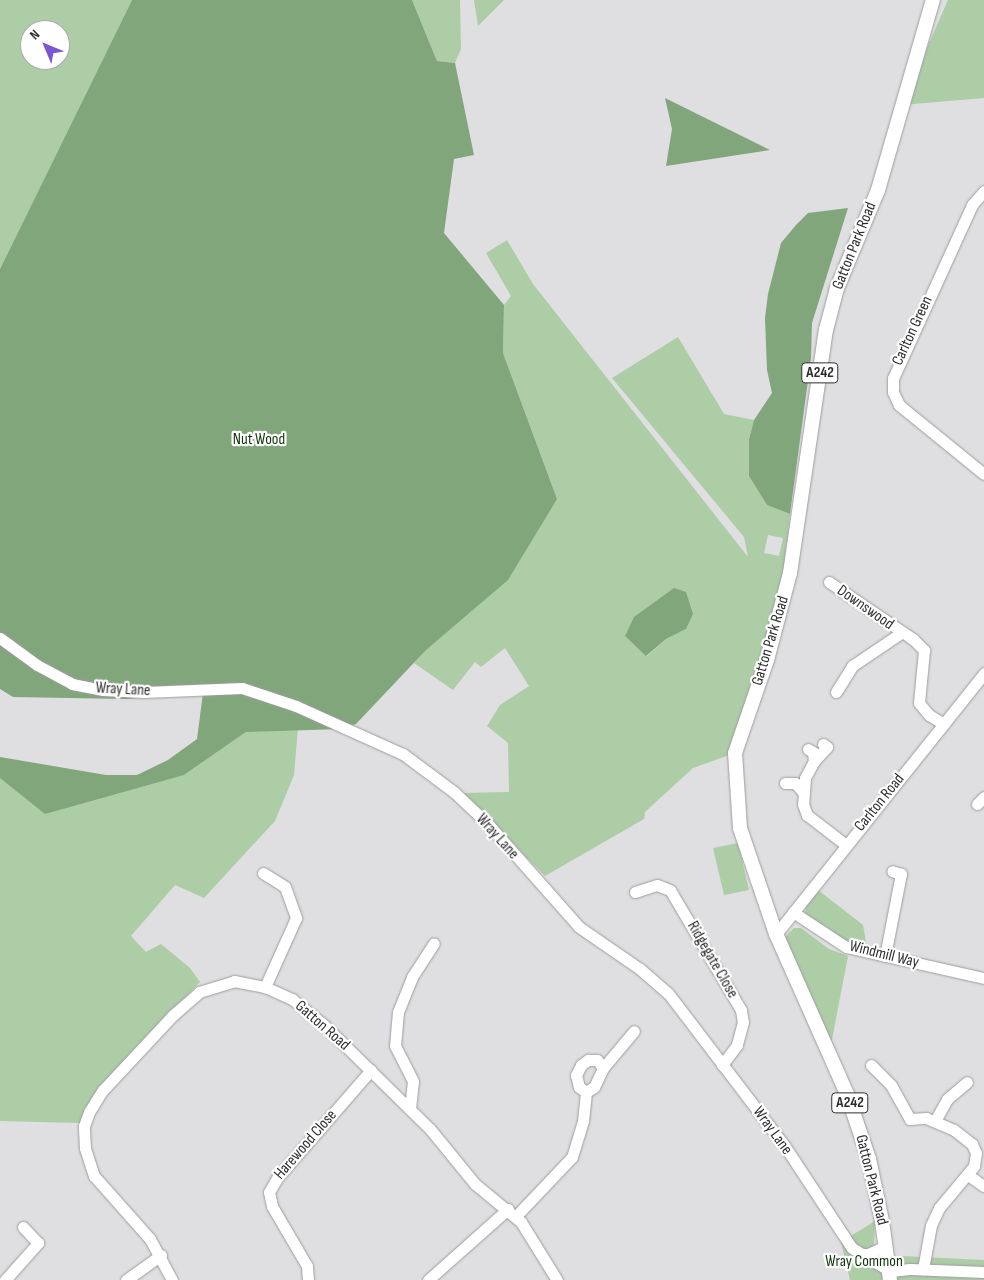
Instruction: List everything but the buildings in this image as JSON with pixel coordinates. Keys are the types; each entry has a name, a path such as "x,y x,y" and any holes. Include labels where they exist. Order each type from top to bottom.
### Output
{"main road":[{"name":"Gatton Park Road","path":"890,1276 869,1159 847,1094 776,934 740,828 735,753 767,660 790,573 828,325 837,288 878,190 933,0"}],"street":[{"name":"Carlton Green","path":"984,190 972,205 893,378 893,392 899,404 984,474"},
{"name":"Downswood","path":"829,582 901,633 913,639 924,650 919,703 929,715 944,724"},
{"name":"Downswood","path":"836,692 852,666 901,633"},
{"name":"Wray Lane","path":"0,638 57,678 103,690 144,692 242,688 296,706 403,754 454,792 488,824 579,927 640,969 668,994 784,1145 838,1230 860,1254 890,1276"},
{"name":"Carlton Road","path":"776,934 984,673"},
{"path":"823,744 827,747 814,761 805,778 803,792 807,815 846,845"},
{"path":"808,749 813,752 814,761"},
{"path":"785,783 795,783 803,792"},
{"path":"263,873 285,887 296,918 265,987"},
{"path":"885,956 901,873"},
{"name":"Ridgegate Close","path":"636,892 657,885 670,890 737,1003 743,1022 737,1045 722,1065"},
{"name":"Windmill Way","path":"794,912 846,947 984,978"},
{"path":"410,1109 413,1081 395,1046 398,1012 412,977 434,943"},
{"name":"Gatton Road","path":"172,1280 160,1255 139,1224 94,1176 84,1135 89,1112 103,1090 199,992 234,980 265,987 306,1009 410,1109 475,1184 512,1212 557,1280"},
{"path":"428,1280 512,1212 572,1157 583,1121 586,1092 594,1086 603,1068 634,1031"},
{"path":"586,1092 577,1082 581,1065 588,1060 597,1060 603,1068"},
{"path":"871,1065 891,1085 910,1119 934,1121 954,1130 980,1150 968,1175 939,1208 929,1233 923,1270"},
{"name":"Harewood Close","path":"308,1280 307,1266 272,1206 269,1192 276,1178 371,1070"},
{"path":"934,1121 947,1099 967,1082"},
{"path":"968,1175 984,1186"},
{"path":"5,1280 38,1244 23,1226"},
{"path":"860,1254 868,1254 886,1246"},
{"path":"126,1280 160,1255"},
{"path":"890,1276 923,1270 984,1272"}],"green space":[{"path":"0,0 132,0 0,269"},
{"name":"Nut Wood","path":"132,0 412,0 437,61 455,63 474,155 454,159 444,233 504,305 503,353 557,499 508,580 426,650 356,724 340,729 246,732 184,775 45,814 0,778 0,757 106,775 137,775 168,760 197,739 203,693 126,699 13,697 0,689 0,269"},
{"path":"412,0 460,0 461,49 455,63 437,61"},
{"path":"474,0 504,0 478,26"},
{"path":"948,0 984,0 984,98 902,105"},
{"path":"665,98 770,150 666,166 672,129"},
{"path":"848,208 812,323 811,358 790,514 767,505 749,476 749,439 754,420 772,393 767,370 765,318 768,294 781,243 796,225 808,213"},
{"path":"507,240 533,284 748,557 744,537 612,378 678,337 724,414 754,420 749,439 749,476 767,505 790,514 782,585 735,753 693,768 645,812 644,819 545,876 462,793 509,792 508,743 487,726 500,705 529,686 505,648 481,667 475,662 453,690 414,663 557,499 503,353 504,305 511,296 486,253","holes":["768,535 783,538 779,556 764,553","686,629 666,639 647,656 625,636"]},
{"path":"674,588 686,592 693,614 686,629 666,639 646,656 625,636 634,617"},
{"path":"298,728 294,775 275,821 204,898 175,885 131,936 146,952 161,944 190,968 200,982 107,1079 80,1123 0,1121 0,778 184,775 246,732"},
{"path":"738,843 749,890 724,895 713,848"},
{"path":"818,890 863,925 867,947 840,939 805,914 806,904"},
{"path":"794,928 801,928 829,949 848,956 830,1050 784,938"},
{"name":"Wray Common","path":"875,1221 874,1245 881,1255 984,1260 984,1280 850,1280 841,1242"}]}
